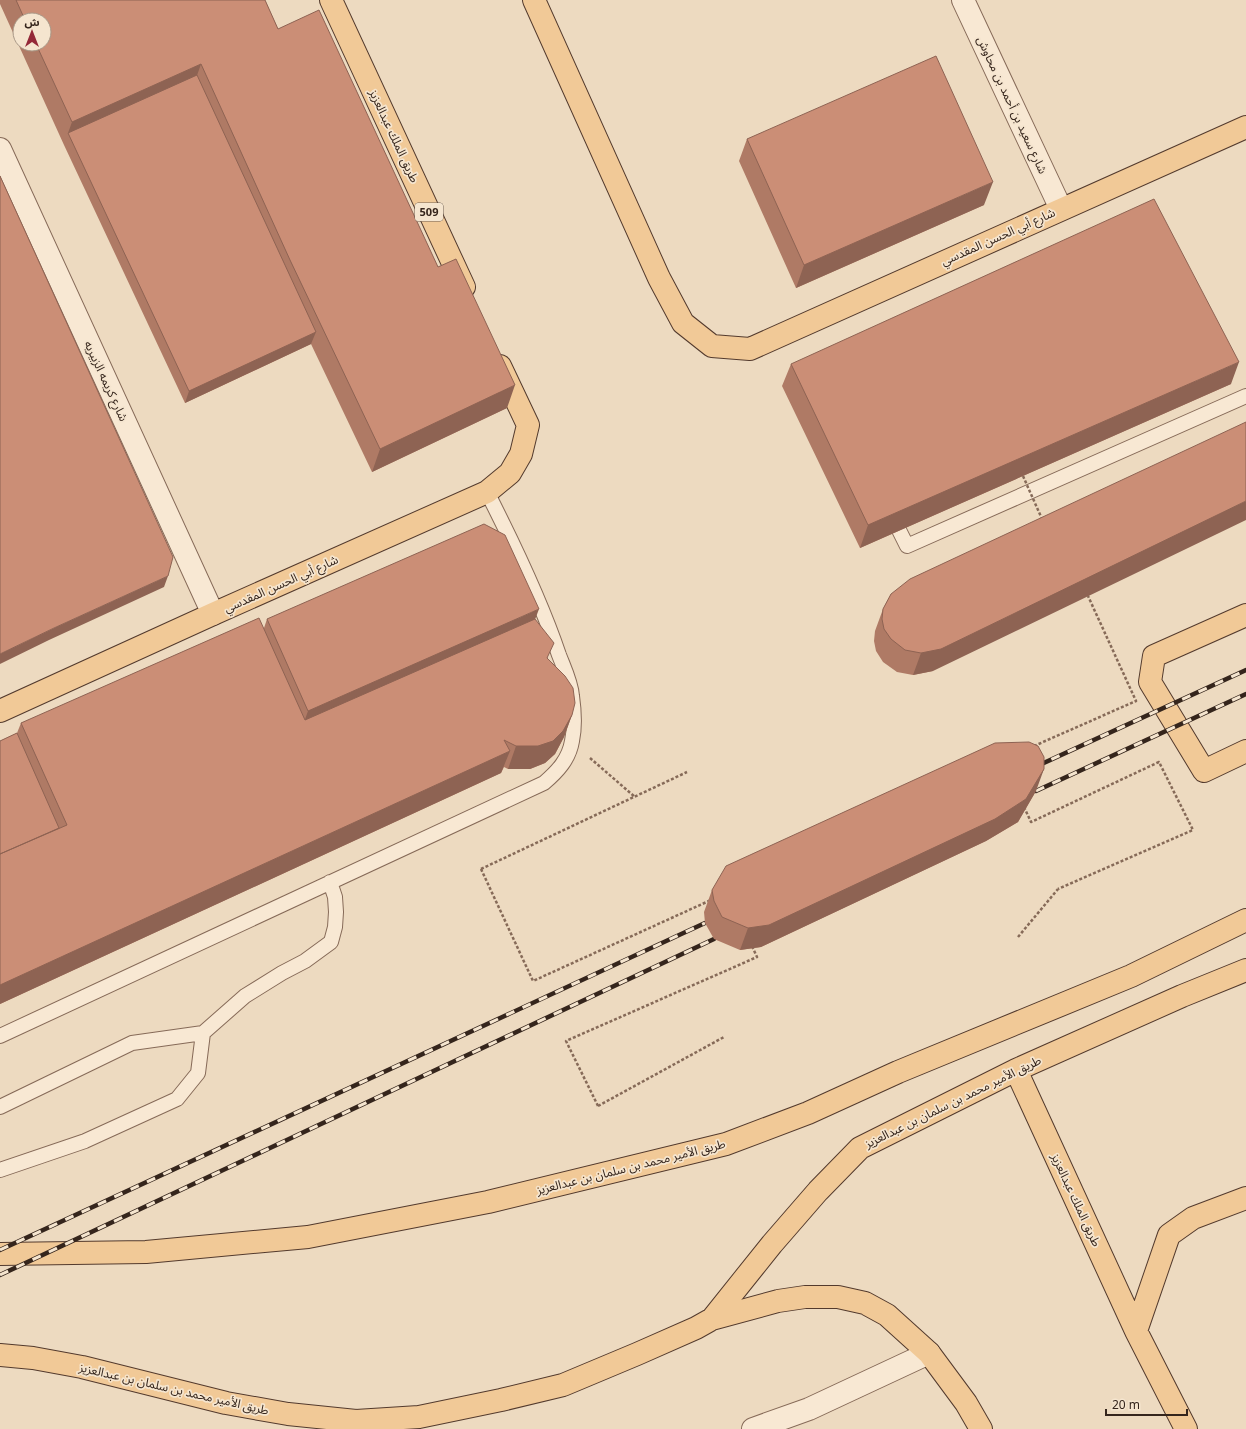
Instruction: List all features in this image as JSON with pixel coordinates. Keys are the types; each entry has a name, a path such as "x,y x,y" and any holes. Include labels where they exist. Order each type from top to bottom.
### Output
{"main road":[{"name":"طريق الملك عبدالعزيز","path":"331,0 471,302"},
{"name":"شارع أبي الحسن المقدسي","path":"534,0 659,278 683,323 712,346 750,349 1246,127"},
{"name":"شارع أبي الحسن المقدسي","path":"0,711 213,614 488,492 510,474 521,454 528,425 491,345"},
{"path":"1246,615 1154,656 1150,682 1204,771 1246,751"},
{"name":"طريق الأمير محمد بن سلمان بن عبدالعزيز","path":"0,1254 146,1252 308,1237 488,1202 726,1144 808,1113 898,1072 1131,976 1246,920"},
{"name":"طريق الأمير محمد بن سلمان بن عبدالعزيز","path":"0,1355 33,1358 82,1367 226,1403 288,1414 356,1421 419,1417 563,1385 696,1328 712,1319 772,1244 818,1191 860,1148 1016,1070 1182,996 1246,970"},
{"name":"طريق الملك عبدالعزيز","path":"1016,1070 1136,1331 1186,1429"},
{"path":"1136,1331 1169,1236 1193,1218 1246,1198"},
{"path":"712,1319 778,1301 805,1296 838,1296 865,1303 887,1315 929,1353 966,1403 981,1429"}],"street":[{"name":"شارع سعيد بن أحمد بن محاوش","path":"963,0 1061,209"},
{"name":"شارع كريمه الزبيريه","path":"0,149 213,614"},
{"path":"753,1429 810,1409 929,1353"}],"lane":[{"path":"899,530 907,546 1246,396"},
{"path":"0,1036 544,783 554,775 568,754 572,742 574,731 572,694 551,631 516,549 488,492"},
{"path":"0,1108 132,1043 203,1033 245,996 282,973 305,961 331,942 335,927 336,912 335,897 330,882"},
{"path":"0,1170 85,1141 176,1099 198,1073 203,1033"}],"path":[{"path":"1023,476 1045,526"},
{"path":"1032,746 1136,702 1088,596"},
{"path":"572,742 635,797"},
{"path":"1018,937 1058,889 1192,830 1159,762 1031,822 1022,801"},
{"path":"687,772 481,869 533,982 714,898"},
{"path":"724,1037 598,1106 566,1041 757,957 750,943"}],"building":[{"path":"16,0 265,0 278,29 319,10 438,267 456,259 515,385 380,449 290,260 201,64 72,122 40,52 52,52 52,12 21,12"},
{"path":"936,56 993,182 804,265 747,139"},
{"path":"197,75 316,332 189,391 68,133"},
{"path":"0,176 173,557 168,576 0,654"},
{"path":"1154,199 1239,362 868,525 791,364"},
{"path":"1246,422 1246,501 941,649 921,653 905,650 891,639 884,629 882,619 883,609 891,594 910,579"},
{"path":"484,524 505,535 539,609 308,711 267,619"},
{"path":"259,618 305,720 535,619 554,643 547,658 565,676 573,688 575,703 572,715 563,731 553,741 538,746 516,746 504,740 510,751 0,985 0,854 67,825 21,723"},
{"path":"17,733 59,828 0,854 0,741"},
{"path":"1029,742 1038,746 1044,757 1044,769 1026,799 995,819 769,925 748,928 722,917 714,901 712,890 726,866 995,743"}],"railway":[{"path":"1035,767 1246,670"},
{"path":"1036,791 1246,694"},
{"path":"0,1250 705,923"},
{"path":"0,1275 714,939"}]}
